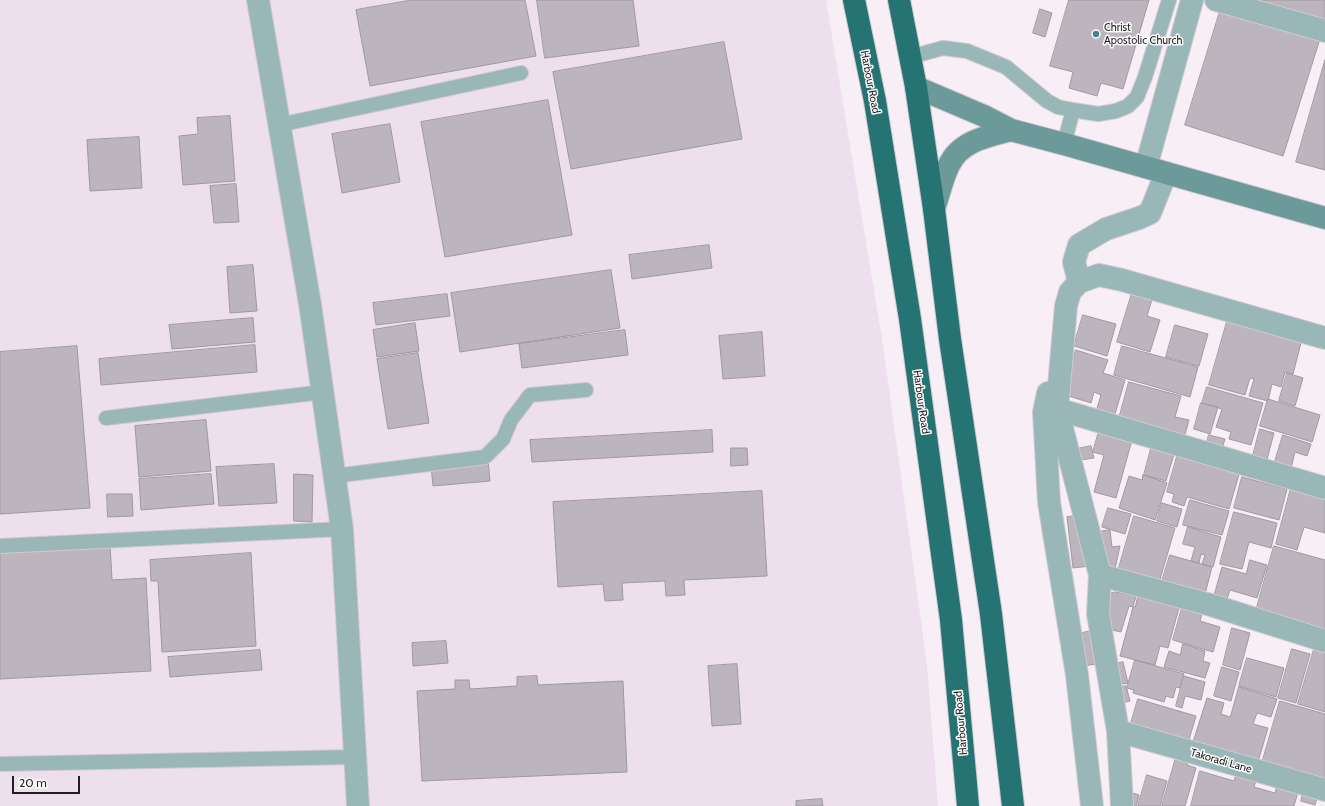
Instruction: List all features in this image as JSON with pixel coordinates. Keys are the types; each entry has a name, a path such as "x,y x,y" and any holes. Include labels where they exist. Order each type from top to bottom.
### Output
{"highway":[{"name":"Harbour Road","path":"854,0 875,101 910,319 951,620 968,806"},
{"path":"899,0 916,87 934,209 950,339 991,614 1013,806"}],"street":[{"path":"258,0 310,304 342,529 358,806"},
{"path":"1079,282 1074,262 1079,246 1106,229 1139,218 1150,212 1156,170 1192,0"},
{"path":"1216,0 1325,31"},
{"path":"916,87 984,116 1011,130 1325,218"},
{"path":"934,209 949,165 955,155 965,146 977,139 1011,130"},
{"path":"1092,806 1078,675 1049,502 1044,412 1070,292 1079,282 1099,275 1122,280 1325,338"},
{"path":"1066,306 1057,409 1100,575 1098,614 1118,731 1122,806"},
{"path":"1057,409 1325,488"},
{"path":"1100,575 1211,605 1325,640"},
{"name":"Takoradi Lane","path":"1118,731 1325,790"}],"lane":[{"path":"910,57 943,48 967,51 1006,68 1047,101 1058,107 1098,114 1116,111 1128,106 1136,97 1145,77 1169,0"},
{"path":"280,125 521,73"},
{"path":"1064,144 1073,110"},
{"path":"334,476 484,457 503,439 511,420 530,395 586,390"},
{"path":"106,418 323,392"},
{"path":"0,546 342,529"},
{"path":"0,764 355,757"}],"shaded area":[{"path":"0,0 826,0 882,339 927,665 938,806 0,806"}],"building":[{"path":"412,0 525,0 536,56 370,86 356,10"},
{"path":"537,0 633,0 639,46 545,58"},
{"path":"1069,0 1149,0 1123,89 1101,83 1097,96 1069,88 1073,72 1050,66"},
{"path":"1249,0 1325,0 1325,21"},
{"path":"1221,8 1320,39 1283,156 1185,125"},
{"path":"1040,9 1052,13 1045,37 1033,33"},
{"path":"724,42 742,139 571,169 553,72"},
{"path":"1325,60 1325,170 1296,162"},
{"path":"548,100 572,235 445,257 421,122"},
{"path":"230,116 235,181 183,185 179,136 198,134 197,118"},
{"path":"390,124 400,182 342,193 332,134"},
{"path":"139,137 142,188 90,191 87,140"},
{"path":"236,184 239,222 214,223 210,186"},
{"path":"709,245 712,268 632,279 629,255"},
{"path":"253,265 257,311 230,313 227,267"},
{"path":"611,270 620,328 460,352 451,293"},
{"path":"1133,290 1153,296 1147,316 1160,320 1150,352 1117,342"},
{"path":"447,294 450,316 376,325 373,303"},
{"path":"1083,315 1116,324 1107,356 1074,346"},
{"path":"253,318 255,342 172,349 169,325"},
{"path":"1228,318 1302,339 1293,374 1285,372 1281,387 1272,384 1268,401 1249,396 1254,379 1250,378 1245,395 1209,385"},
{"path":"415,323 419,351 377,357 373,330"},
{"path":"1175,325 1208,334 1199,366 1166,357"},
{"path":"625,330 628,355 522,368 519,344"},
{"path":"762,332 765,376 723,379 719,336"},
{"path":"255,345 257,372 101,385 99,359"},
{"path":"77,346 90,508 0,514 0,352"},
{"path":"1122,346 1198,367 1190,397 1114,375"},
{"path":"1076,350 1108,360 1103,373 1125,380 1112,424 1094,418 1101,395 1094,392 1091,403 1062,394"},
{"path":"418,353 429,423 388,429 377,359"},
{"path":"1287,373 1303,378 1295,406 1279,401"},
{"path":"1129,382 1181,396 1175,417 1189,420 1183,442 1117,426"},
{"path":"1207,387 1263,403 1251,445 1229,439 1231,432 1216,427 1222,409 1202,403"},
{"path":"1268,399 1320,415 1312,442 1260,426"},
{"path":"1201,403 1218,407 1210,434 1194,429"},
{"path":"206,420 211,471 139,477 135,426"},
{"path":"1260,429 1274,433 1265,467 1251,463"},
{"path":"712,430 713,452 532,462 530,440"},
{"path":"1099,431 1132,440 1116,498 1094,492 1104,455 1093,452"},
{"path":"1209,435 1225,439 1220,456 1204,452"},
{"path":"1283,435 1311,444 1307,456 1295,452 1290,472 1273,468"},
{"path":"1152,445 1175,451 1166,481 1144,475"},
{"path":"1091,446 1094,458 1074,461 1072,450"},
{"path":"731,448 747,448 748,465 731,466"},
{"path":"1178,453 1240,471 1229,509 1187,497 1184,506 1172,502 1174,494 1167,492"},
{"path":"488,460 490,481 433,486 431,465"},
{"path":"274,464 277,503 219,506 216,467"},
{"path":"211,474 214,504 141,510 139,479"},
{"path":"294,474 313,475 312,522 294,521"},
{"path":"1143,475 1167,483 1155,520 1119,508 1129,476 1142,480"},
{"path":"1242,477 1287,489 1279,520 1234,508"},
{"path":"1291,488 1325,497 1325,533 1304,527 1297,550 1276,544"},
{"path":"762,491 767,576 684,580 685,595 666,596 665,581 622,583 623,600 605,601 603,584 558,587 553,502"},
{"path":"107,494 132,494 133,516 108,517"},
{"path":"1190,500 1229,511 1222,535 1183,525"},
{"path":"1162,503 1182,509 1177,527 1157,521"},
{"path":"1108,508 1131,514 1125,534 1102,527"},
{"path":"1234,512 1277,523 1271,548 1249,542 1242,569 1220,564"},
{"path":"1084,515 1090,566 1073,568 1067,517"},
{"path":"1134,516 1175,528 1159,583 1118,571"},
{"path":"1188,527 1221,537 1213,567 1202,564 1205,555 1201,554 1199,563 1191,561 1195,547 1183,544"},
{"path":"1110,530 1112,547 1120,546 1115,569 1109,571 1098,532"},
{"path":"110,544 112,580 146,578 151,671 0,679 0,549"},
{"path":"1274,546 1325,560 1325,631 1256,611"},
{"path":"251,553 256,646 162,652 158,581 151,581 150,560"},
{"path":"1170,555 1212,567 1204,598 1161,585"},
{"path":"1250,560 1267,565 1257,598 1230,590 1226,602 1213,599 1222,567 1246,574"},
{"path":"1115,592 1136,596 1133,607 1129,606 1121,632 1103,628 1107,595"},
{"path":"1138,597 1179,608 1168,648 1160,646 1155,665 1120,656 1133,607 1135,607"},
{"path":"1182,608 1202,614 1200,621 1220,627 1213,652 1173,640"},
{"path":"1232,628 1250,633 1240,670 1223,665"},
{"path":"1097,630 1103,663 1083,666 1077,634"},
{"path":"446,641 448,663 413,666 412,643"},
{"path":"1183,644 1205,651 1203,661 1210,663 1205,678 1164,667 1169,651 1180,655"},
{"path":"1315,646 1325,649 1325,712 1298,704"},
{"path":"1292,649 1310,654 1296,703 1278,698"},
{"path":"260,650 262,670 170,677 168,657"},
{"path":"1247,658 1284,668 1276,697 1239,686"},
{"path":"1135,660 1184,674 1180,688 1176,687 1173,698 1166,696 1164,702 1133,693 1134,690 1127,688"},
{"path":"1123,662 1128,683 1116,685 1112,665"},
{"path":"737,664 741,724 712,726 708,666"},
{"path":"1222,667 1239,672 1231,701 1214,696"},
{"path":"537,676 538,685 623,681 627,772 422,781 417,691 455,689 455,680 469,680 470,689 517,686 517,677"},
{"path":"1184,676 1205,682 1201,700 1185,696 1182,708 1176,706"},
{"path":"1126,686 1130,701 1117,704 1114,689"},
{"path":"1239,687 1277,699 1271,717 1257,713 1253,724 1268,728 1258,762 1193,742 1207,698 1224,703 1221,714 1230,717"},
{"path":"1138,699 1196,716 1188,743 1130,727"},
{"path":"1280,701 1325,714 1325,781 1262,763"},
{"path":"1177,754 1189,758 1187,765 1196,768 1185,806 1162,806"},
{"path":"1200,771 1234,781 1236,775 1256,781 1254,787 1275,793 1277,785 1298,792 1294,806 1191,806"},
{"path":"1147,775 1167,781 1160,806 1138,806"},
{"path":"1304,790 1318,794 1315,805 1301,801"},
{"path":"1126,791 1139,795 1136,806 1124,806"},
{"path":"822,799 823,806 796,806 796,801"}],"place":[{"name":"Christ Apostolic Church","path":"1096,34"}]}
